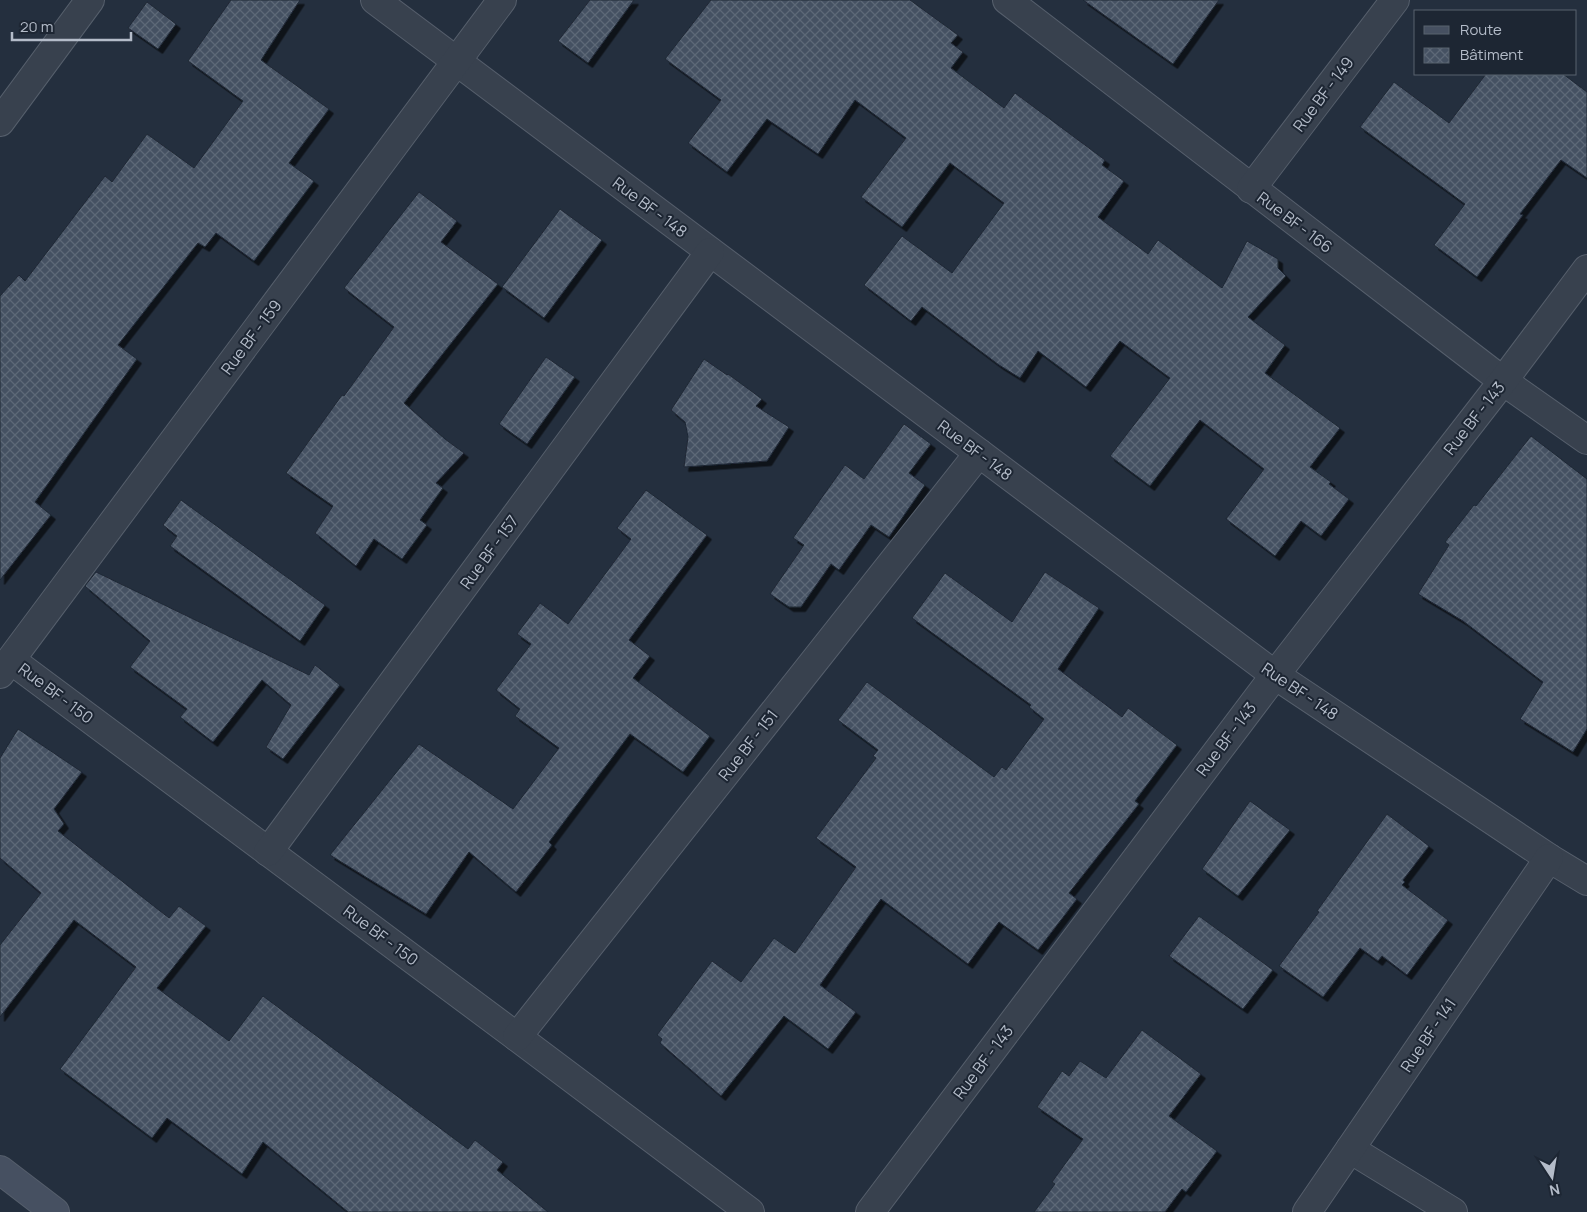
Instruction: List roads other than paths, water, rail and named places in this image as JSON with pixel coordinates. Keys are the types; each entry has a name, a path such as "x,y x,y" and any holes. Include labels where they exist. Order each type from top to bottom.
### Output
{"main road":[{"path":"0,1170 55,1212"}],"street":[{"path":"0,122 90,0"},
{"name":"Rue BF - 148","path":"375,0 1275,674 1549,858 1587,881"},
{"name":"Rue BF - 159","path":"5,667 502,0"},
{"name":"Rue BF - 166","path":"1007,0 1503,381 1587,440"},
{"name":"Rue BF - 149","path":"1252,189 1395,0"},
{"name":"Rue BF - 157","path":"268,852 710,252"},
{"name":"Rue BF - 143","path":"870,1212 1275,674 1503,381 1587,269"},
{"name":"Rue BF - 151","path":"517,1037 979,453"},
{"name":"Rue BF - 150","path":"5,667 268,852 750,1212"},
{"name":"Rue BF - 141","path":"1307,1212 1549,858"},
{"path":"1350,1149 1453,1212"}]}
